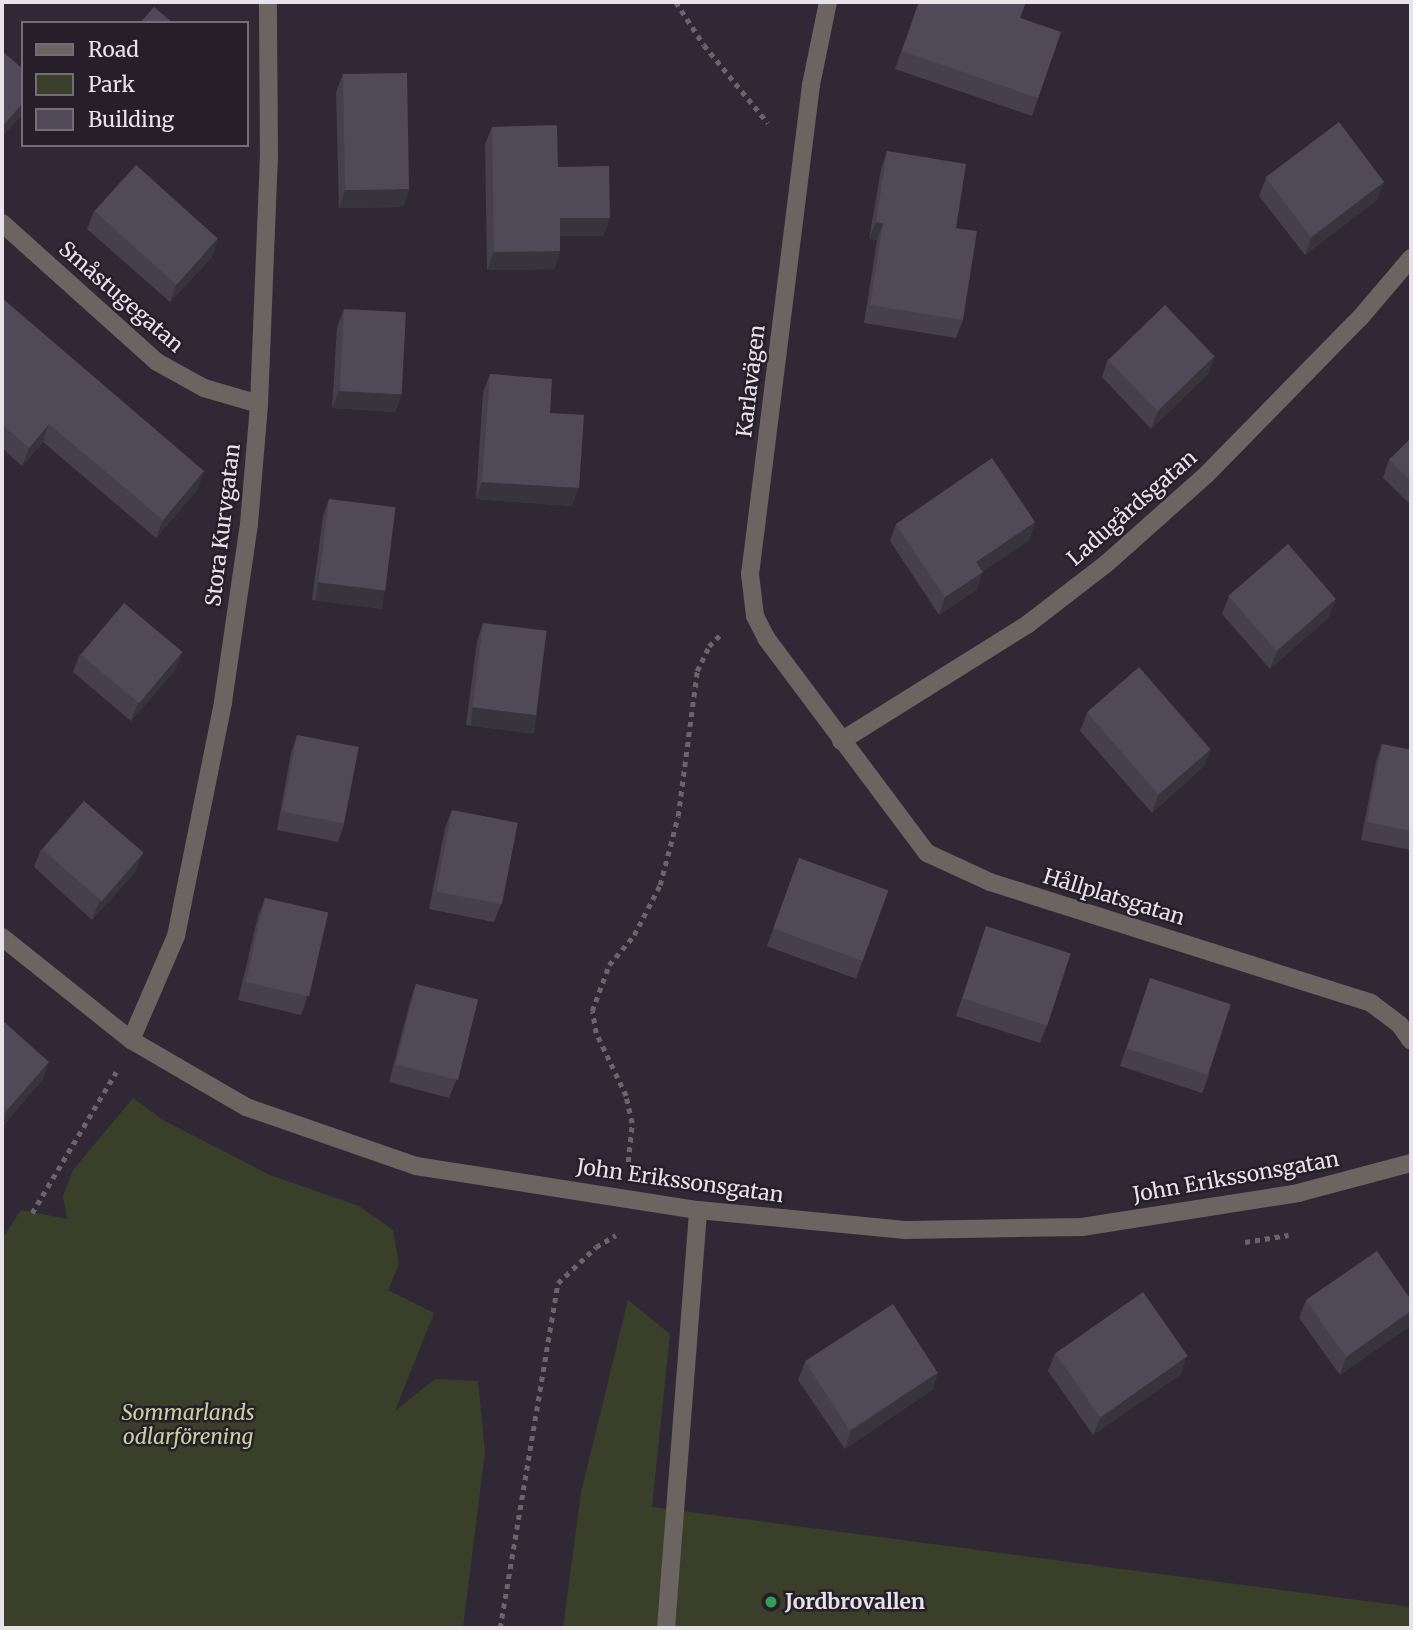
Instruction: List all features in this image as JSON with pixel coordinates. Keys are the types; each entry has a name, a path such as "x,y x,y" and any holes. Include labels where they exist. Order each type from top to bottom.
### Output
{"street":[{"name":"Stora Kurvgatan","path":"131,1040 176,936 223,702 248,523 259,404 269,158 268,2"},
{"name":"Karlavägen","path":"828,2 801,162 750,574 755,616 766,638 841,741"},
{"name":"Småstugegatan","path":"2,223 157,362 204,388 259,404"},
{"name":"Ladugårdsgatan","path":"841,741 1028,624 1106,564 1206,475 1360,318 1411,258"},
{"name":"Hållplatsgatan","path":"841,741 927,853 990,882 1371,1003 1400,1025 1411,1041"},
{"name":"John Erikssonsgatan","path":"2,937 131,1040 246,1107 364,1151 416,1166 623,1196 698,1210 905,1230 1082,1227 1298,1193 1411,1164"},
{"path":"666,1628 698,1210"}],"path":[{"path":"676,2 704,45 801,162"},
{"path":"500,1628 558,1283 596,1247 620,1233 632,1123 626,1096 596,1033 592,1011 609,965 634,935 660,885 678,816 697,671 709,646 726,629 755,616"},
{"path":"32,1213 109,1086 131,1040"}],"green space":[{"name":"Sommarlands odlarförening","path":"133,1098 163,1120 270,1175 359,1206 393,1230 399,1264 388,1290 434,1313 395,1411 435,1379 478,1381 485,1452 463,1628 2,1628 2,1239 21,1210 67,1219 63,1196 73,1170"},
{"path":"628,1300 670,1334 652,1507 1411,1607 1411,1628 563,1628 581,1492"}],"building":[{"path":"919,2 1026,2 1020,18 1061,32 1038,98 902,51"},
{"path":"154,7 171,21 142,21"},
{"path":"2,51 21,67 21,105 2,127"},
{"path":"407,73 409,189 345,190 343,74"},
{"path":"1339,122 1384,182 1311,237 1266,177"},
{"path":"557,125 558,167 609,166 610,218 560,218 560,251 494,252 492,127"},
{"path":"887,151 966,164 956,228 977,231 963,320 870,305 883,223 876,222"},
{"path":"136,165 218,239 176,285 95,211"},
{"path":"2,298 204,471 163,520 49,424 29,448 2,424"},
{"path":"1165,305 1214,356 1157,411 1108,360"},
{"path":"344,309 406,312 402,394 340,391"},
{"path":"490,374 552,379 550,413 584,415 579,488 482,482"},
{"path":"1411,438 1411,481 1389,460"},
{"path":"992,458 1035,522 976,562 983,572 945,597 896,524"},
{"path":"329,499 396,507 385,591 319,582"},
{"path":"1288,544 1336,599 1276,651 1228,596"},
{"path":"124,603 182,652 139,703 81,654"},
{"path":"483,623 547,631 536,715 473,707"},
{"path":"1139,667 1211,749 1158,795 1087,712"},
{"path":"297,735 359,747 344,824 282,812"},
{"path":"1382,744 1411,750 1411,831 1367,822"},
{"path":"84,801 144,853 102,901 42,849"},
{"path":"452,810 518,823 502,904 436,891"},
{"path":"799,858 888,890 863,961 773,928"},
{"path":"265,898 328,913 309,996 246,982"},
{"path":"986,926 1071,954 1047,1026 963,998"},
{"path":"1150,978 1231,1004 1208,1075 1127,1048"},
{"path":"416,984 478,999 458,1080 396,1065"},
{"path":"2,1020 49,1062 7,1110 2,1106"},
{"path":"1377,1251 1411,1300 1411,1311 1346,1357 1306,1300"},
{"path":"1143,1292 1188,1356 1100,1417 1055,1353"},
{"path":"893,1304 938,1373 850,1430 805,1361"}],"place":[{"name":"Jordbrovallen","path":"771,1602"}]}
